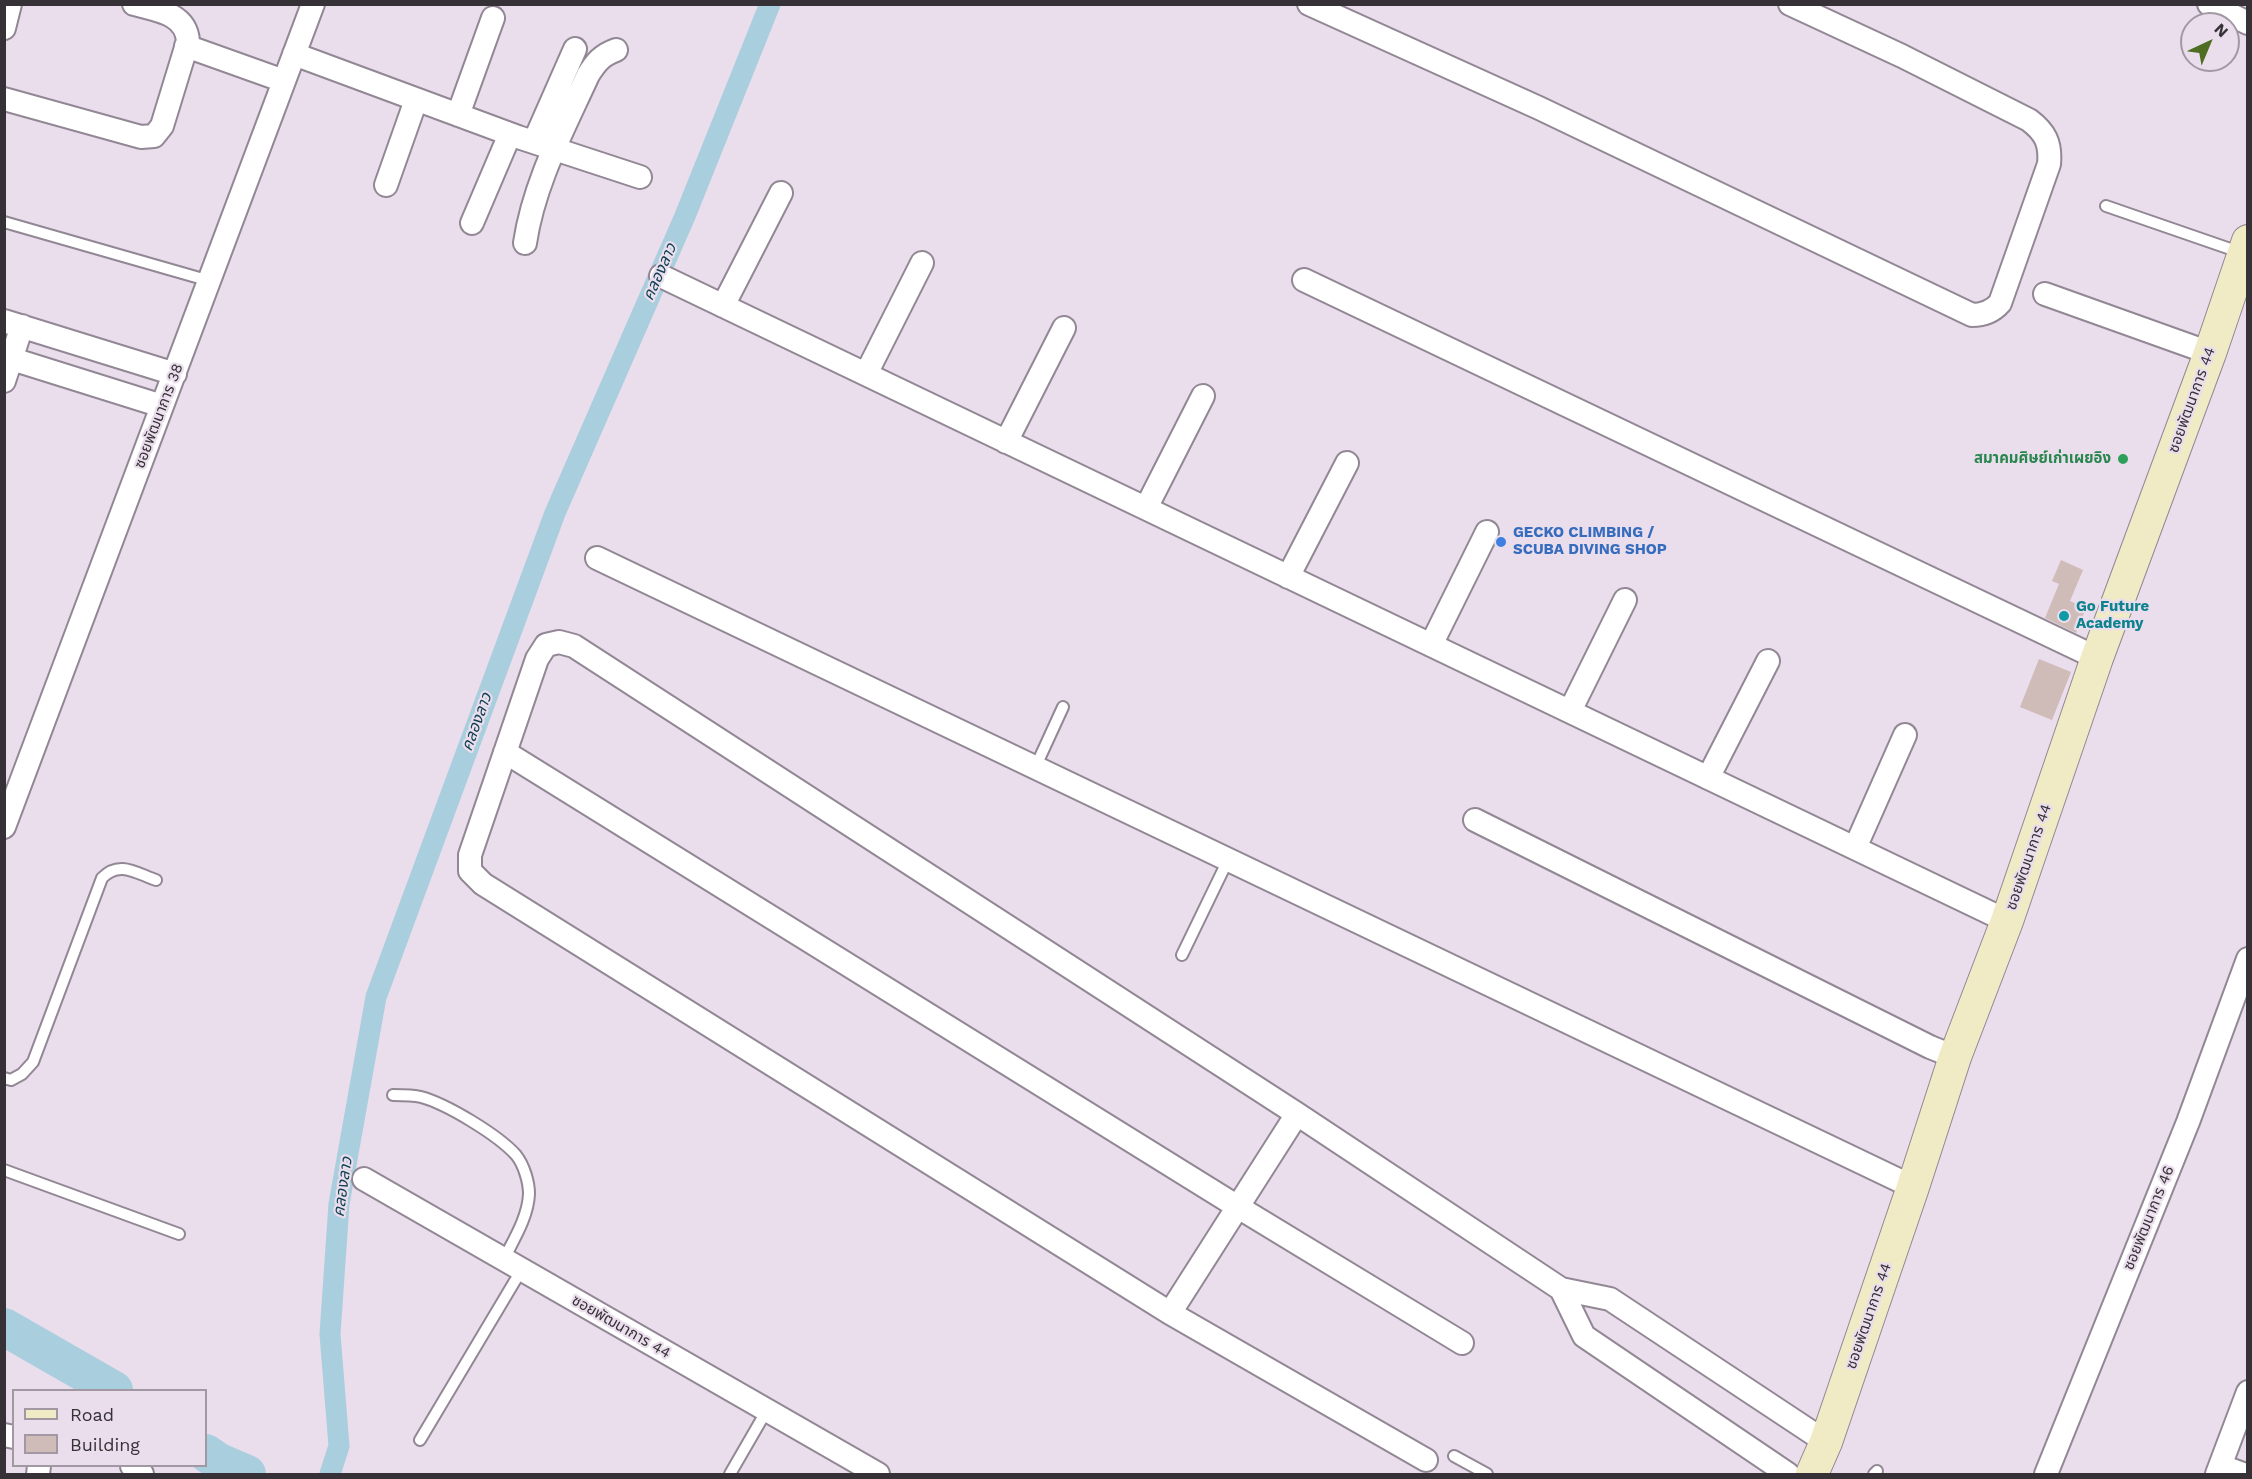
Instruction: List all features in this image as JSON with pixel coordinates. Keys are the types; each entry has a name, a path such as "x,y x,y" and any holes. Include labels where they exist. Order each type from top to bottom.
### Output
{"street":[{"path":"4,28 10,4"},
{"path":"4,99 141,137 150,137 159,132 188,38 178,19 172,15 134,4"},
{"name":"ซอยพัฒนาการ 38","path":"4,827 313,4"},
{"path":"1309,4 1539,108 1972,315 1986,314 1991,311 2000,303 2049,164 2048,141 2040,128 2029,120 1923,67 1790,4"},
{"path":"2209,4 2247,23"},
{"path":"458,115 493,18"},
{"path":"186,46 284,81"},
{"path":"525,243 544,145 575,49"},
{"path":"544,145 594,66 605,54 616,50"},
{"path":"294,54 510,134 640,177"},
{"path":"386,185 416,100"},
{"path":"472,223 510,134"},
{"path":"723,306 781,193"},
{"name":"ซอยพัฒนาการ 44","path":"1812,1474 1826,1442 1955,1057 2007,921 2097,658 2210,353 2245,247"},
{"path":"866,374 922,263"},
{"path":"661,276 2007,921"},
{"path":"1304,280 2097,658"},
{"path":"2045,294 2210,353"},
{"path":"4,381 13,323 175,374"},
{"path":"1006,442 1064,328"},
{"path":"8,356 162,406"},
{"path":"1146,508 1203,396"},
{"path":"1288,577 1347,464"},
{"path":"1431,645 1487,532"},
{"path":"597,558 1913,1187"},
{"path":"1570,711 1625,600"},
{"path":"1426,1460 1170,1313 483,885 470,871 470,855 537,659 546,645 559,642 574,646 1297,1114 1561,1288 1610,1299 1826,1442"},
{"path":"1708,778 1768,661"},
{"path":"1855,848 1905,735"},
{"path":"505,752 1238,1207 1462,1343"},
{"path":"1475,820 1955,1057"},
{"name":"ซอยพัฒนาการ 46","path":"2046,1474 2188,1122 2247,960"},
{"path":"1170,1313 1297,1114"},
{"name":"ซอยพัฒนาการ 44","path":"364,1179 878,1474"},
{"path":"1561,1288 1584,1336 1788,1474"},
{"path":"2243,1474 2219,1470 2247,1392"}],"lane":[{"path":"2106,206 2245,247"},
{"path":"4,222 210,281"},
{"path":"1035,768 1063,707"},
{"path":"1182,955 1227,860"},
{"path":"4,1078 11,1080 33,1062 102,878 110,870 121,867 156,880"},
{"path":"393,1095 420,1097 439,1104 486,1131 516,1156 526,1174 529,1194 513,1264 420,1440"},
{"path":"4,1170 178,1234"},
{"path":"730,1474 767,1410"},
{"path":"1454,1456 1487,1474"}],"building":[{"path":"2061,560 2083,570 2070,601 2086,608 2076,633 2045,618 2059,584 2052,581"},
{"path":"2039,659 2071,672 2052,720 2020,707"}],"waterway":[{"name":"คลองลาว","path":"330,1474 339,1446 330,1334 339,1204 376,997 555,513 685,216 770,4"},
{"path":"4,1327 112,1389"},
{"path":"207,1454 219,1462 247,1474"}],"place":[{"name":"สมาคมศิษย์เก่าเผยอิง","path":"2123,459"},
{"name":"GECKO CLIMBING / SCUBA DIVING SHOP","path":"1501,542"},
{"name":"Go Future Academy","path":"2064,616"}]}
